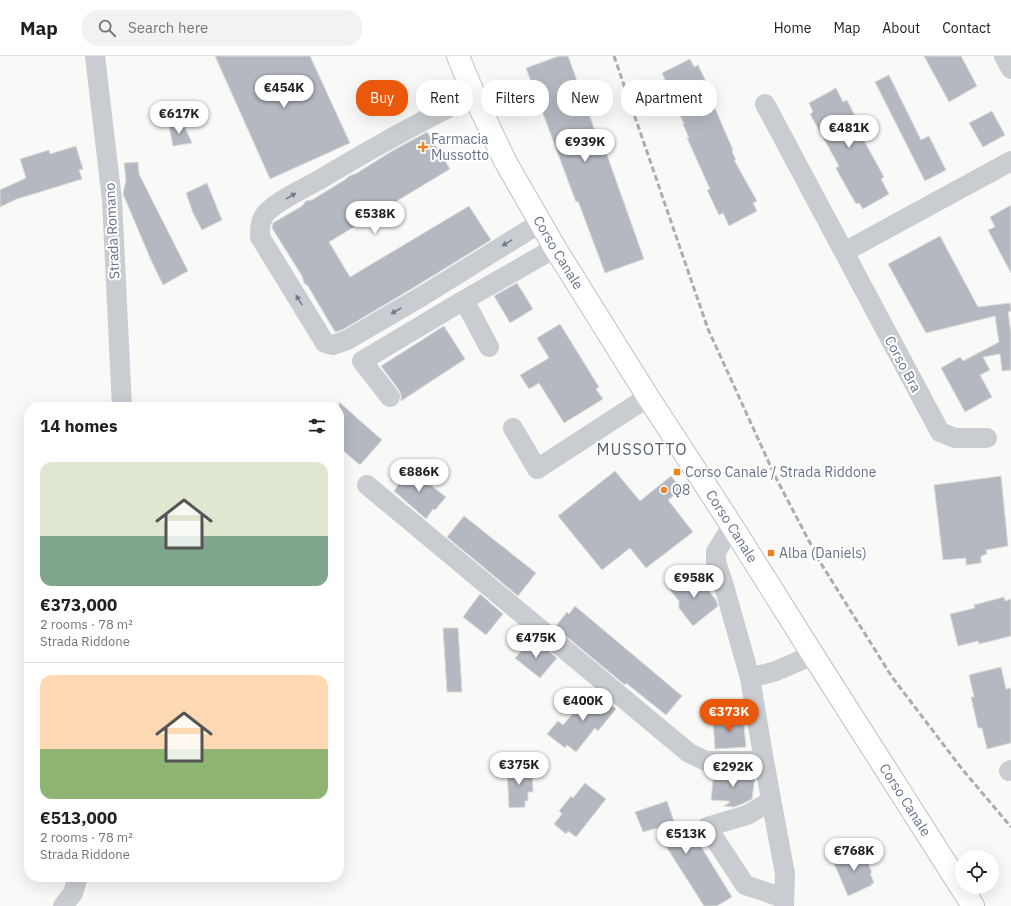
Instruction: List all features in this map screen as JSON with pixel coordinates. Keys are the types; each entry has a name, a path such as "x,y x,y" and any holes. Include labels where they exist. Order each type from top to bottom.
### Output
{"main road":[{"name":"Corso Canale","path":"458,56 474,96 505,161 555,248 648,397 732,526 812,655 973,906"}],"street":[{"name":"Strada Romano","path":"95,56 112,200 122,402"},
{"path":"1004,56 1011,69"},
{"path":"474,96 359,156 280,202 267,212 261,223 260,237 326,343 333,345 347,340 424,295 540,223"},
{"name":"Corso Bra","path":"765,104 940,432 955,438 987,438"},
{"path":"844,252 1011,161"},
{"path":"390,397 362,361 555,248"},
{"path":"464,300 489,347"},
{"path":"513,428 537,468 648,397"},
{"path":"367,485 689,753 706,761 764,761"},
{"path":"732,526 716,552 716,562 750,678 785,874 784,902 745,885 707,827 747,815 771,802"},
{"path":"750,678 776,671 812,655"},
{"path":"63,906 73,892 76,882"}],"building":[{"path":"215,56 310,56 350,143 270,179"},
{"path":"559,56 568,56 577,80 557,80 557,116 590,116 598,139 601,138 644,259 605,273 578,201 576,202 544,116 549,116 549,80 530,80 526,68"},
{"path":"924,56 961,56 977,86 949,102"},
{"path":"690,59 694,67 698,65 705,80 665,80 662,73"},
{"path":"889,75 921,140 929,136 946,170 925,181 875,82"},
{"path":"836,88 843,102 847,100 859,124 856,126 884,177 881,179 889,194 863,209 859,203 856,204 839,174 836,168 839,166 810,114 813,112 809,103"},
{"path":"992,111 1005,135 983,147 969,123"},
{"path":"717,113 733,150 732,152 736,160 734,160 757,201 753,203 757,211 729,226 723,213 719,215 707,190 710,189 687,138 689,138 683,124 684,123 680,116 717,116"},
{"path":"183,123 192,143 173,146 169,126"},
{"path":"427,132 450,169 329,242 350,277 469,206 491,240 342,330 335,332 272,228 273,223 302,206 306,201 312,200 349,176 357,173 392,151"},
{"path":"76,146 83,169 79,170 82,179 17,199 0,207 0,190 26,178 20,159 49,150 50,154"},
{"path":"138,162 139,174 188,271 163,285 123,194 126,180 124,163"},
{"path":"207,183 222,220 202,230 193,213 186,193"},
{"path":"1011,205 1011,273 988,230 995,227 990,217"},
{"path":"940,236 978,307 1010,303 1011,309 1011,311 1008,312 1011,333 1011,370 1002,371 1000,354 983,357 990,370 980,375 992,397 965,412 941,368 960,357 963,361 999,342 995,316 926,333 888,264"},
{"path":"517,283 533,309 510,323 494,296"},
{"path":"560,324 599,387 596,389 603,399 564,423 539,383 529,389 520,375 549,358 537,338"},
{"path":"444,326 465,359 401,401 399,390 381,366"},
{"path":"344,406 382,440 360,465 344,451"},
{"path":"414,468 427,478 425,481 446,497 435,510 433,509 426,519 394,491 406,474 408,476"},
{"path":"615,471 640,501 671,476 682,489 668,500 693,532 646,568 630,548 602,570 558,516"},
{"path":"1001,476 1008,546 986,550 987,554 981,556 981,563 966,565 966,558 943,560 934,485"},
{"path":"464,516 536,573 518,596 447,537"},
{"path":"696,575 716,600 718,606 693,626 679,608 679,601 670,590 684,579 689,580"},
{"path":"480,594 503,614 486,635 463,617"},
{"path":"1004,597 1005,601 1011,599 1011,636 979,644 978,641 958,646 950,614 975,608 974,605"},
{"path":"575,606 682,696 666,715 626,683 625,685 555,627 567,612 569,614"},
{"path":"443,628 458,628 462,692 447,692"},
{"path":"529,642 533,645 535,642 540,644 557,658 540,678 515,658"},
{"path":"1001,667 1006,689 1011,688 1011,743 987,749 982,728 978,728 971,697 974,697 969,675"},
{"path":"594,689 616,709 598,731 595,728 576,752 567,745 565,748 547,734 558,721 563,725"},
{"path":"743,717 746,747 715,749 713,719"},
{"path":"532,767 533,792 528,792 528,801 525,801 525,807 509,808 507,768"},
{"path":"714,772 755,776 752,799 734,807 724,806 730,802 728,801 711,800"},
{"path":"585,783 606,799 576,837 568,831 566,834 554,824 562,814 559,811 571,796 573,798"},
{"path":"667,801 684,851 687,824 732,897 717,906 704,906 664,843 657,828 643,832 635,812"},
{"path":"862,848 872,873 870,873 874,883 848,896 833,861"}],"railway":[{"path":"614,56 708,329 775,476 820,562 892,677 962,769 1011,827"}],"place":[{"name":"Farmacia Mussotto","path":"423,147"},
{"name":"Corso Canale / Strada Riddone","path":"677,472"},
{"name":"Q8","path":"664,490"},
{"name":"Alba (Daniels)","path":"771,553"}],"district":[{"name":"MUSSOTTO","path":"642,449"}]}
